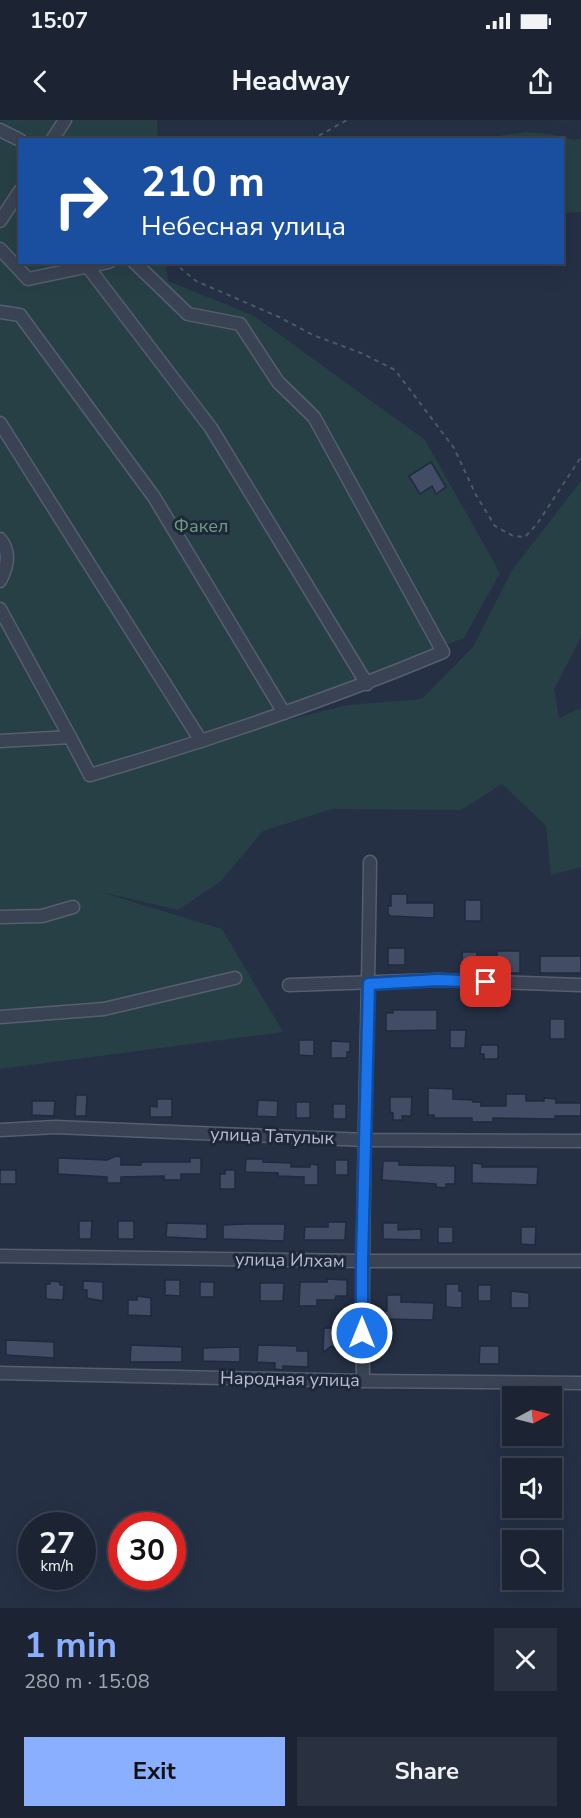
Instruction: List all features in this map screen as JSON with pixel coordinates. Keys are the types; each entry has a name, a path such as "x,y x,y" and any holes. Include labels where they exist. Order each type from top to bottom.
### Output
{"street":[{"path":"53,138 65,120"},
{"path":"0,130 18,139"},
{"path":"0,221 18,193"},
{"path":"0,249 28,279 101,264"},
{"path":"0,609 90,775 284,713 367,684 443,652 314,417 278,382 240,324 188,314 136,264"},
{"path":"88,267 211,428 367,684"},
{"path":"0,312 20,315 154,496 284,713"},
{"path":"0,423 201,741"},
{"path":"0,539 4,543 8,565 0,581"},
{"path":"0,741 69,737"},
{"path":"363,1381 362,1261 370,862"},
{"path":"0,917 42,916 73,908"},
{"path":"0,1017 104,1009 235,978"},
{"path":"289,985 438,980 581,985"},
{"name":"улица Татулык","path":"0,1130 55,1127 366,1140 581,1141"},
{"name":"улица Илхам","path":"0,1256 362,1261 581,1261"},
{"name":"Народная улица","path":"0,1373 581,1383"}],"path":[{"path":"315,138 347,120"},
{"path":"175,264 196,281 395,370 454,448 476,495 495,526 513,536 525,537 537,524 581,457"}],"green space":[{"name":"Факел","path":"0,120 157,120 158,138 18,138 18,264 166,264 168,281 254,316 425,440 500,573 464,638 207,740 348,705 422,699 473,647 513,569 581,481 581,637 554,689 559,718 581,708 581,867 551,875 546,826 502,784 461,810 332,809 263,831 221,881 178,910 97,891 222,929 283,1032 0,1069"},
{"path":"527,132 550,134 574,140 581,138 581,212 564,213 564,138 500,138 503,135"}],"building":[{"path":"431,462 446,487 436,494 432,486 420,494 409,476"},
{"path":"391,894 407,894 407,903 434,903 434,918 391,916 388,914 388,906 391,906"},
{"path":"465,900 481,900 481,921 465,921"},
{"path":"388,948 405,948 405,965 388,965"},
{"path":"497,951 520,951 520,973 497,973"},
{"path":"462,952 477,952 477,969 463,969"},
{"path":"540,956 581,956 581,973 540,973"},
{"path":"393,1010 437,1010 437,1030 386,1031 386,1013 393,1013"},
{"path":"550,1019 565,1019 565,1039 550,1039"},
{"path":"450,1030 466,1030 465,1048 450,1048"},
{"path":"299,1040 314,1040 314,1056 299,1055"},
{"path":"331,1041 350,1042 350,1052 347,1052 347,1058 331,1058"},
{"path":"481,1045 498,1045 498,1059 484,1059 484,1054 480,1054"},
{"path":"428,1088 453,1089 453,1099 481,1102 481,1106 506,1106 506,1094 526,1094 526,1101 544,1101 544,1098 556,1099 556,1103 581,1103 581,1116 555,1116 555,1119 493,1118 493,1122 472,1122 472,1118 434,1118 434,1115 428,1115"},
{"path":"76,1095 87,1095 86,1116 75,1116"},
{"path":"390,1097 412,1097 411,1116 402,1116 403,1120 393,1120 393,1113 390,1112"},
{"path":"157,1099 172,1099 172,1117 150,1117 150,1106 157,1107"},
{"path":"258,1100 278,1101 277,1117 257,1116"},
{"path":"32,1101 55,1101 54,1116 32,1115"},
{"path":"296,1102 310,1102 310,1118 296,1118"},
{"path":"333,1104 346,1104 346,1119 333,1119"},
{"path":"116,1156 121,1157 121,1165 141,1165 141,1162 190,1162 190,1158 201,1158 201,1174 181,1174 181,1180 164,1180 164,1176 121,1177 121,1183 107,1183 107,1177 58,1174 58,1158 107,1160"},
{"path":"246,1159 291,1163 291,1167 318,1165 318,1185 304,1185 304,1177 245,1172"},
{"path":"335,1160 348,1160 348,1175 335,1175"},
{"path":"383,1161 399,1161 399,1165 455,1166 455,1184 446,1184 446,1188 436,1187 436,1184 382,1180"},
{"path":"472,1163 482,1164 482,1167 538,1167 537,1185 472,1183"},
{"path":"0,1170 16,1170 16,1184 0,1184"},
{"path":"225,1170 235,1170 235,1189 220,1189 220,1174 225,1174"},
{"path":"79,1221 92,1221 91,1239 79,1239"},
{"path":"118,1221 134,1221 134,1239 118,1239"},
{"path":"328,1222 346,1222 345,1240 304,1240 305,1227 328,1227"},
{"path":"167,1223 207,1224 207,1239 166,1237"},
{"path":"383,1223 398,1223 398,1230 421,1229 421,1240 383,1239"},
{"path":"285,1224 284,1241 223,1239 223,1225"},
{"path":"438,1227 453,1227 453,1243 438,1243"},
{"path":"521,1227 536,1227 535,1245 521,1244"},
{"path":"327,1279 347,1280 347,1296 336,1296 335,1300 317,1300 317,1306 299,1306 300,1282 327,1282"},
{"path":"165,1280 180,1280 180,1296 165,1295"},
{"path":"50,1281 64,1285 63,1300 46,1299 46,1284 50,1284"},
{"path":"83,1281 103,1282 103,1301 87,1298 87,1290 83,1290"},
{"path":"200,1282 214,1282 214,1297 200,1297"},
{"path":"260,1283 284,1283 283,1301 260,1301"},
{"path":"446,1284 459,1284 459,1291 462,1291 462,1308 446,1307"},
{"path":"478,1285 491,1285 491,1301 478,1301"},
{"path":"511,1291 529,1293 529,1308 511,1308"},
{"path":"387,1295 401,1295 401,1302 434,1303 433,1320 384,1319 384,1311 387,1311"},
{"path":"137,1296 151,1298 151,1316 128,1315 128,1300 137,1300"},
{"path":"324,1328 346,1328 346,1346 340,1346 340,1352 332,1346 323,1352"},
{"path":"6,1340 54,1342 54,1358 6,1355"},
{"path":"131,1345 182,1347 182,1362 130,1362"},
{"path":"258,1345 297,1346 297,1351 308,1351 308,1367 283,1366 283,1370 275,1369 275,1363 257,1362"},
{"path":"480,1346 499,1346 499,1364 479,1364"},
{"path":"240,1347 240,1362 203,1361 203,1348"}],"route":[{"path":"362,1333 369,984 438,980 486,982"}]}
